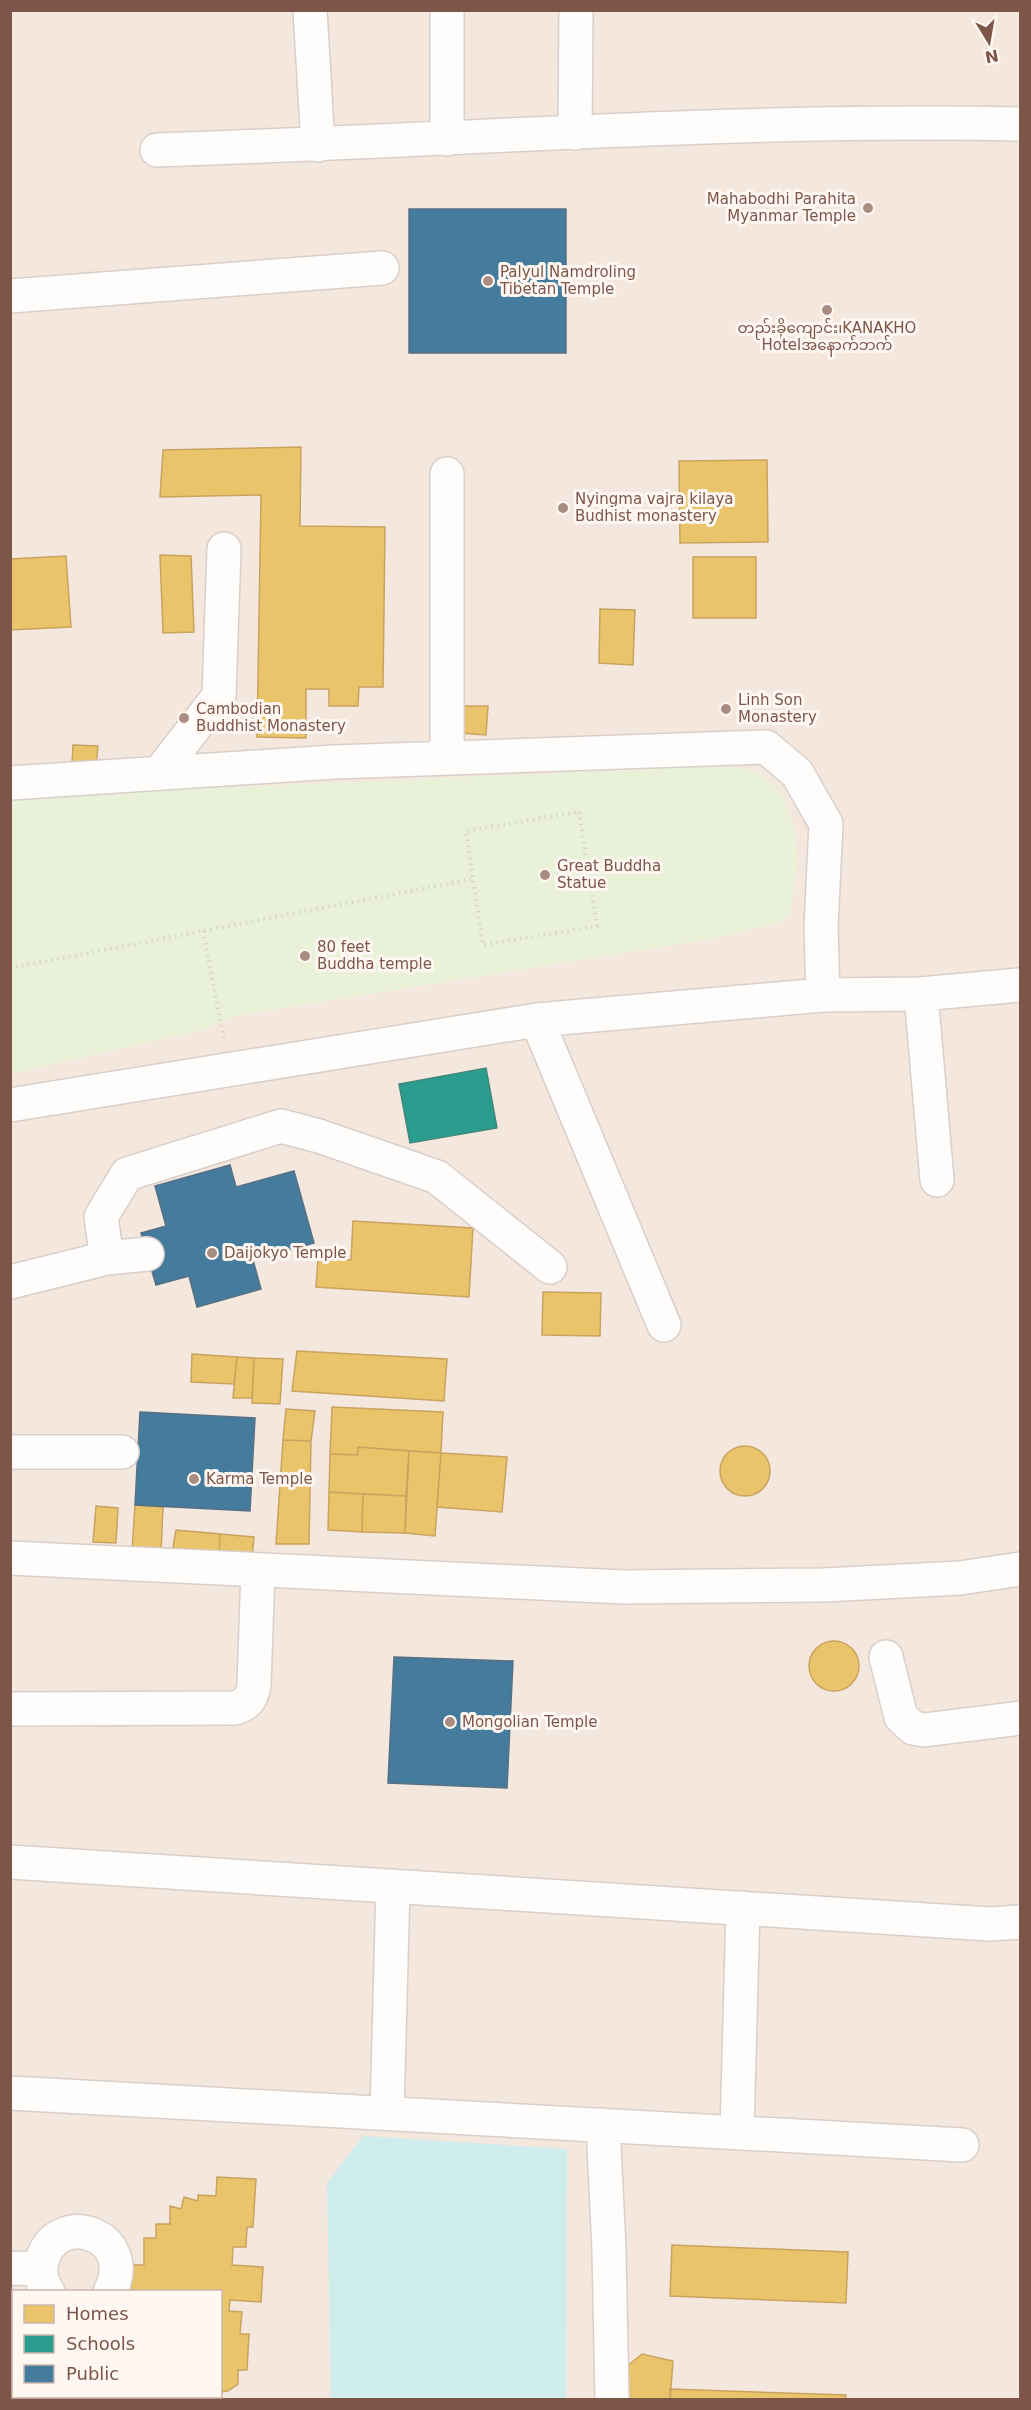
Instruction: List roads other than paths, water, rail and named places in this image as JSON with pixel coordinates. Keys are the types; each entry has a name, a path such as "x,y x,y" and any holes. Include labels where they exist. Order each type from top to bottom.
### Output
{"street":[{"path":"310,10 318,145"},
{"path":"447,10 447,139"},
{"path":"575,133 576,10"},
{"path":"157,150 575,133 931,122 1020,124"},
{"path":"10,296 382,268"},
{"path":"447,474 447,758"},
{"path":"160,772 219,696 224,549"},
{"path":"10,783 160,772 447,758 766,747 797,773 826,824 821,927 823,995"},
{"path":"10,1105 537,1020 823,995 921,994 1020,985"},
{"path":"921,994 937,1180"},
{"path":"537,1020 664,1325"},
{"path":"107,1258 101,1217 127,1174 281,1126 319,1136 437,1177 550,1267"},
{"path":"10,1282 107,1258 147,1254"},
{"path":"10,1452 122,1452"},
{"path":"10,1558 623,1587 824,1585 960,1578 1020,1569"},
{"path":"10,1709 235,1708 246,1705 252,1696 254,1685 258,1570"},
{"path":"886,1657 901,1717 913,1728 924,1730 1020,1718"},
{"path":"10,1862 990,1924 1020,1922"},
{"path":"387,2113 393,1886"},
{"path":"737,2133 743,1908"},
{"path":"10,2093 962,2145"},
{"path":"603,2125 609,2249 612,2400"},
{"path":"33,2276 52,2242 63,2235 88,2232 109,2245 115,2257 117,2269 111,2290"}],"water":[{"path":"363,2136 567,2149 566,2399 331,2399 327,2183"}],"place":[{"name":"Mahabodhi Parahita Myanmar Temple","path":"868,208"},
{"name":"Palyul Namdroling Tibetan Temple","path":"488,281"},
{"name":"တည်းခိုကျောင်း၊KANAKHO Hotelအနောက်ဘက်","path":"827,310"},
{"name":"Nyingma vajra kilaya Budhist monastery","path":"563,508"},
{"name":"Linh Son Monastery","path":"726,709"},
{"name":"Cambodian Buddhist Monastery","path":"184,718"},
{"name":"Great Buddha Statue","path":"545,875"},
{"name":"80 feet Buddha temple","path":"305,956"},
{"name":"Daijokyo Temple","path":"212,1253"},
{"name":"Karma Temple","path":"194,1479"},
{"name":"Mongolian Temple","path":"450,1722"}]}
